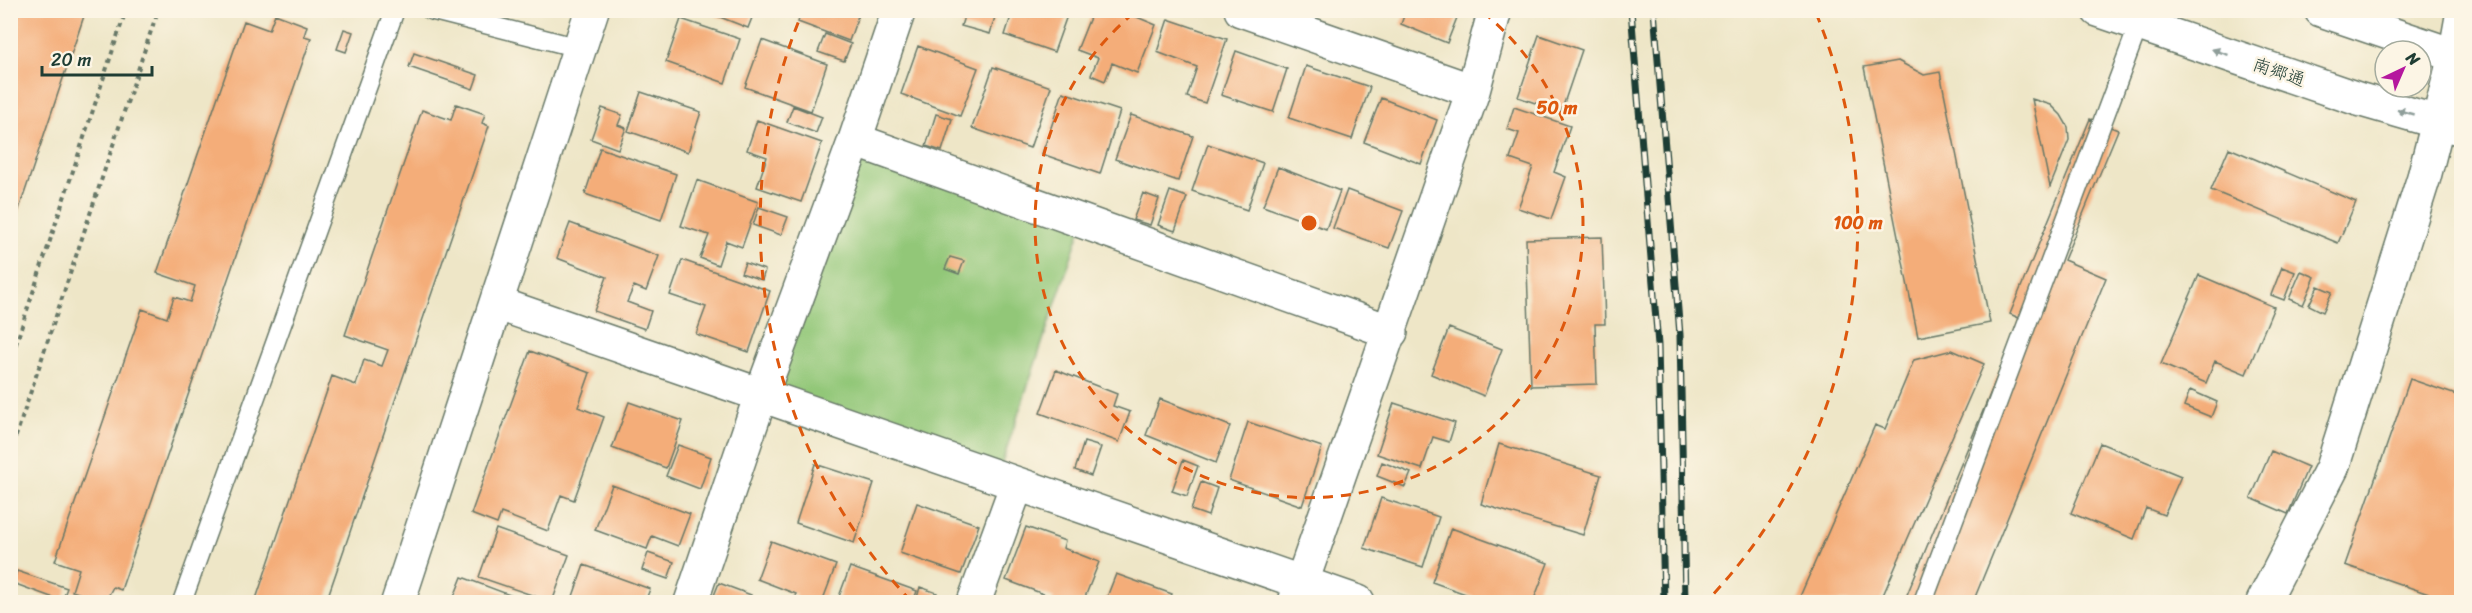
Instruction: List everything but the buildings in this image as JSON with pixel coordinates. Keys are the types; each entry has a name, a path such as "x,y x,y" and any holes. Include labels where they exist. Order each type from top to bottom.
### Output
{"street":[{"path":"398,603 592,10"},
{"path":"691,603 761,396 855,140 899,10"},
{"path":"1241,10 1473,91"},
{"path":"1298,592 1473,91 1495,10"},
{"name":"南郷通","path":"2098,10 2358,99 2449,125"},
{"path":"2321,10 2458,57"},
{"path":"2263,603 2332,468 2424,177 2449,125 2462,16"},
{"path":"855,140 1390,332"},
{"path":"496,303 1017,484 1298,592 1358,603"},
{"path":"975,603 1017,484"}],"lane":[{"path":"182,603 395,10"},
{"path":"430,10 579,48"},
{"path":"1923,603 2139,24"}],"path":[{"path":"10,362 126,10"},
{"path":"10,454 158,10"}],"green space":[{"path":"855,140 1083,222 997,477 761,395"}],"railway":[{"path":"1631,10 1658,345 1664,602"},
{"path":"1654,10 1680,335 1685,602"}]}
